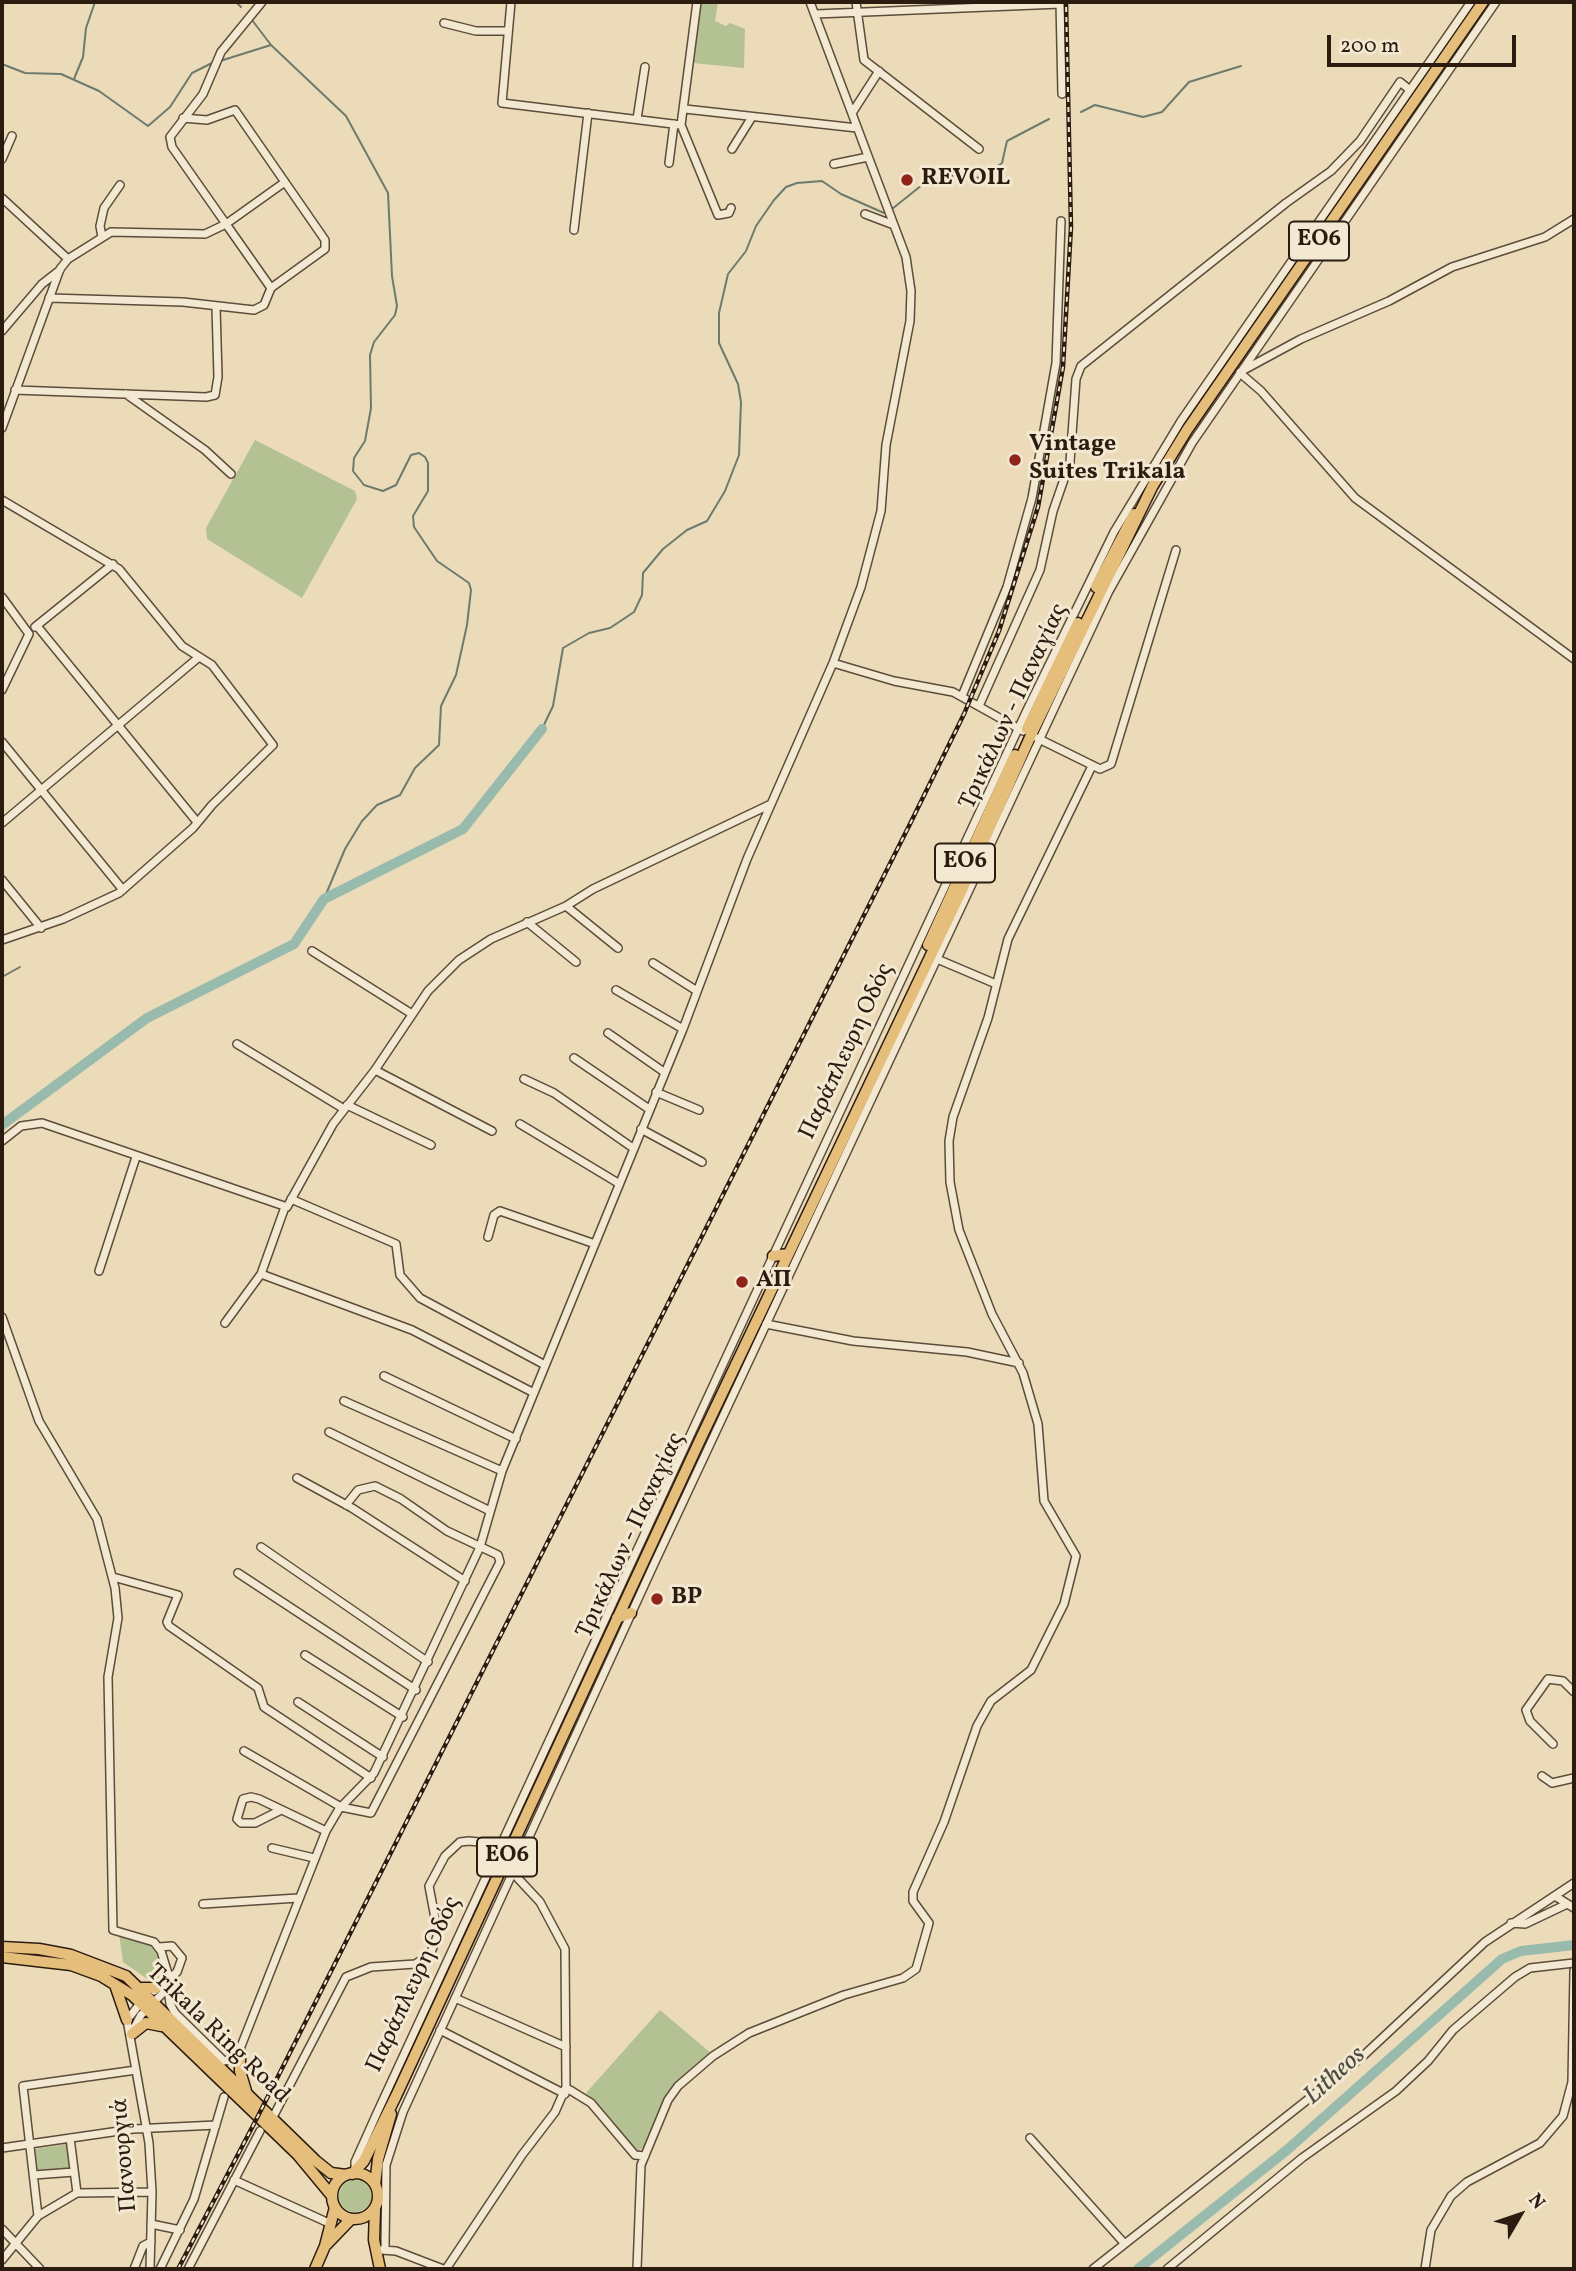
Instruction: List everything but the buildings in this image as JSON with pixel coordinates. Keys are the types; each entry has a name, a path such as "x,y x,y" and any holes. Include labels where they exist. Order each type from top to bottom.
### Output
{"main road":[{"name":"Τρικάλων - Παναγίας","path":"351,2173 364,2161 396,2096 647,1554 762,1322 788,1254 909,996 935,926 1029,734 1116,545 1186,430 1483,2"},
{"path":"774,1256 788,1254"},
{"path":"750,1307 762,1322"},
{"path":"647,1554 654,1564"},
{"path":"617,1618 631,1613"},
{"name":"Trikala Ring Road","path":"2,1947 39,1949 79,1957 118,1971 324,2168 351,2173"},
{"name":"Trikala Ring Road","path":"2,1957 71,1965 148,1997 164,2028 298,2155 332,2196"},
{"path":"115,1984 123,2001 127,2020"},
{"path":"131,2036 146,2023 164,2028"},
{"path":"240,2052 241,2077 250,2098"},
{"name":"Τρικάλων - Παναγίας","path":"375,2185 396,2096"},
{"path":"351,2173 365,2176 375,2185"},
{"name":"ΕΟ6","path":"332,2196 336,2184 351,2173"},
{"name":"ΕΟ6","path":"375,2185 378,2197 375,2208 380,2269"},
{"path":"315,2269 325,2246 335,2207 332,2196"},
{"name":"ΕΟ6","path":"335,2207 354,2219 378,2247"},
{"path":"325,2246 354,2219 365,2217 375,2208"}],"street":[{"path":"262,2 236,30 217,58 203,94 171,132 172,146 271,288"},
{"path":"511,2 502,103 678,125"},
{"path":"669,163 678,125 685,109 696,2"},
{"path":"856,2 864,60 979,149"},
{"name":"Παράπλευρη Οδός","path":"378,2247 385,2147 513,1873 762,1322 937,959 1029,734 1139,485 1471,2"},
{"name":"Παράπλευρη Οδός","path":"351,2173 774,1256 1029,734 1135,540 1192,443 1496,2"},
{"path":"2,1317 39,1421 97,1519 113,1577 118,1618 108,1677 113,1930 145,1937 159,1947 174,2011 222,2059 232,2062 240,2052 326,1831 341,1807 371,1778 383,1757 480,1547 502,1471 618,1182 683,1029 770,805 833,663 877,532 886,445 910,321 909,274 894,225 813,7 856,12 926,6 1060,3 1062,94"},
{"path":"444,23 476,31 508,32"},
{"path":"636,119 645,67"},
{"path":"852,113 878,71"},
{"path":"979,706 1040,570 1056,500 1070,462 1076,379 1081,366 1331,171 1360,141 1399,82 1410,90"},
{"path":"685,109 857,128"},
{"path":"49,298 183,302 254,310 264,305 271,288 325,249 327,244 236,110 207,120 183,118"},
{"path":"574,230 589,113"},
{"path":"732,149 752,117"},
{"path":"678,125 718,215 731,208"},
{"path":"2,159 12,136"},
{"path":"834,164 868,157"},
{"path":"2,331 42,284 68,259 89,249 102,237 115,231 205,234 226,224 285,182"},
{"path":"102,237 100,226 104,208 120,185"},
{"path":"2,198 68,259"},
{"path":"865,214 894,225"},
{"path":"1574,219 1545,237 1452,267 1389,301 1301,339 1240,373 1261,391 1355,498 1574,659"},
{"path":"962,696 1007,587 1032,498 1056,363 1061,221"},
{"path":"2,428 60,269"},
{"path":"15,390 215,395 218,377 216,307"},
{"path":"125,394 205,450 231,474"},
{"path":"2,500 113,564 182,646 212,665 273,746 197,822 123,890 88,909 2,940"},
{"path":"833,663 962,696 1092,766 1105,768 1115,757 1176,550"},
{"path":"28,630 37,626 113,564"},
{"path":"2,597 28,630 27,639 2,690"},
{"path":"37,626 197,822"},
{"path":"2,823 199,657"},
{"path":"2,742 123,890"},
{"path":"637,2269 641,2165 670,2096 690,2074 722,2049 782,2019 908,1976 918,1966 929,1923 913,1901 913,1892 944,1822 977,1726 991,1701 1024,1677 1033,1666 1060,1614 1075,1565 1074,1549 1044,1501 1037,1418 1019,1363 992,1314 959,1230 950,1182 950,1127 1003,954 1019,911 1092,766"},
{"path":"225,1323 261,1274 285,1207 310,1161 345,1107 375,1070 438,979 459,960 527,922 566,906 593,889 770,805"},
{"path":"2,880 41,928"},
{"path":"566,906 618,948"},
{"path":"527,922 576,962"},
{"path":"312,951 412,1014"},
{"path":"937,959 996,984"},
{"path":"653,963 697,991"},
{"path":"616,990 683,1029"},
{"path":"608,1033 664,1072"},
{"path":"237,1044 345,1107 430,1145"},
{"path":"574,1058 649,1109"},
{"path":"375,1070 492,1131"},
{"path":"524,1079 554,1093 633,1148"},
{"path":"656,1092 699,1110"},
{"path":"2,1141 21,1126 34,1122 285,1207"},
{"path":"520,1124 618,1182"},
{"path":"641,1129 702,1162"},
{"path":"99,1271 136,1157"},
{"path":"291,1199 396,1244 400,1275 420,1298 545,1365"},
{"path":"488,1237 494,1216 500,1211 594,1244"},
{"path":"261,1274 412,1330 534,1393"},
{"path":"762,1322 853,1341 967,1352 1019,1363"},
{"path":"384,1376 516,1439"},
{"path":"344,1401 502,1471"},
{"path":"329,1432 490,1511"},
{"path":"297,1478 346,1505 465,1581"},
{"path":"244,1751 341,1807 366,1814 373,1812 501,1559 447,1531 401,1499 375,1486 358,1490 346,1505"},
{"path":"261,1547 443,1675"},
{"path":"238,1573 416,1690"},
{"path":"113,1577 178,1595 167,1622 169,1626 258,1688 264,1707 371,1778"},
{"path":"305,1655 403,1717"},
{"path":"1553,1744 1530,1721 1527,1710 1548,1679 1563,1681 1574,1692"},
{"path":"298,1702 383,1757"},
{"path":"1542,1776 1552,1783 1574,1778"},
{"path":"281,1810 255,1823 240,1823 237,1819 241,1802 248,1797 281,1810 326,1831"},
{"path":"272,2119 346,1977 371,1967 415,1964 430,1955 438,1934 429,1886 445,1856 460,1842 469,1841 479,1842 497,1854"},
{"path":"272,1848 314,1857"},
{"path":"378,2247 444,2269 567,2092 565,1949 540,1902 513,1873"},
{"path":"1093,2269 1363,2056 1485,1942 1574,1883"},
{"path":"1555,1896 1565,1905 1574,1908"},
{"path":"203,1903 298,1898"},
{"path":"1511,1923 1525,1924 1565,1905"},
{"path":"127,2020 148,1997 169,1984 181,1964 181,1952 172,1946 159,1947"},
{"path":"1167,2269 1302,2158 1396,2091 1428,2061 1453,2030 1515,1977 1530,1968 1574,1963"},
{"path":"1425,2269 1431,2230 1451,2196 1467,2182 1533,2148 1552,2131 1563,2116 1572,2082 1574,1971"},
{"path":"131,2036 148,1997 169,1984"},
{"path":"455,1998 566,2047"},
{"name":"Πανουργιά","path":"127,2020 148,2128 152,2192 150,2269"},
{"path":"440,2030 591,2102 641,2165"},
{"path":"38,2216 23,2086 136,2070"},
{"path":"160,2269 197,2191 224,2097"},
{"path":"2,2148 148,2128 216,2124"},
{"path":"192,2268 260,2131"},
{"path":"70,2138 77,2193"},
{"path":"1030,2138 1124,2243"},
{"path":"635,2155 645,2156"},
{"path":"34,2175 74,2172"},
{"path":"234,2180 331,2224"},
{"path":"2,2260 38,2216 77,2193 152,2192"},
{"path":"151,2224 180,2230"},
{"path":"2,2229 40,2269"},
{"path":"134,2269 143,2246 150,2242"}],"green space":[{"path":"700,2 718,2 715,21 745,29 744,68 693,63"},
{"path":"255,440 355,491 357,499 302,598 207,539 206,528"},
{"path":"119,1933 146,1939 156,1948 162,1973 159,1980 146,1978 123,1962"},
{"path":"660,2010 712,2054 672,2088 646,2147 636,2151 586,2093"},
{"path":"67,2144 71,2168 36,2172 34,2149"},
{"path":"355,2180 366,2185 371,2196 366,2207 355,2212 344,2207 339,2196 344,2185"}],"waterway":[{"path":"74,79 83,57 86,28 95,2"},
{"path":"236,2 241,7"},
{"path":"252,20 271,45 346,116 388,193 392,276 397,306 395,315 374,342 370,355 371,408 365,441 354,458 353,471 364,485 383,491 396,485 411,455 419,453 425,457 428,463 428,491 413,516 414,527 437,561 469,583 471,590 467,625 456,675 441,706 439,745 415,768 400,795 377,805 362,821 345,849 324,899"},
{"path":"220,61 271,45"},
{"path":"2,64 25,73 61,74 99,91 148,126 170,107 192,73 214,62"},
{"path":"1081,112 1095,105 1143,117 1162,112 1189,82 1241,66"},
{"path":"892,209 927,181 956,175 981,178 1002,163 1007,141 1049,119"},
{"path":"542,729 553,706 563,648 589,633 610,628 634,612 642,595 643,573 663,549 687,530 707,521 725,491 739,455 741,402 738,384 719,343 719,313 728,274 746,251 756,226 786,187 797,183 822,181 841,194 884,213"},
{"path":"2,1125 147,1018 294,944 324,899 463,829 542,729"},
{"path":"2,977 20,967"},
{"name":"Litheos","path":"1138,2269 1287,2150 1502,1959 1521,1951 1574,1945"}],"railway":[{"path":"178,2269 257,2118 910,824 964,714 999,631 1038,507 1063,367 1071,227 1066,2"}],"place":[{"name":"REVOIL","path":"907,180"},
{"name":"Vintage Suites Trikala","path":"1015,460"},
{"name":"ΑΠ","path":"742,1282"},
{"name":"BP","path":"657,1599"}]}
